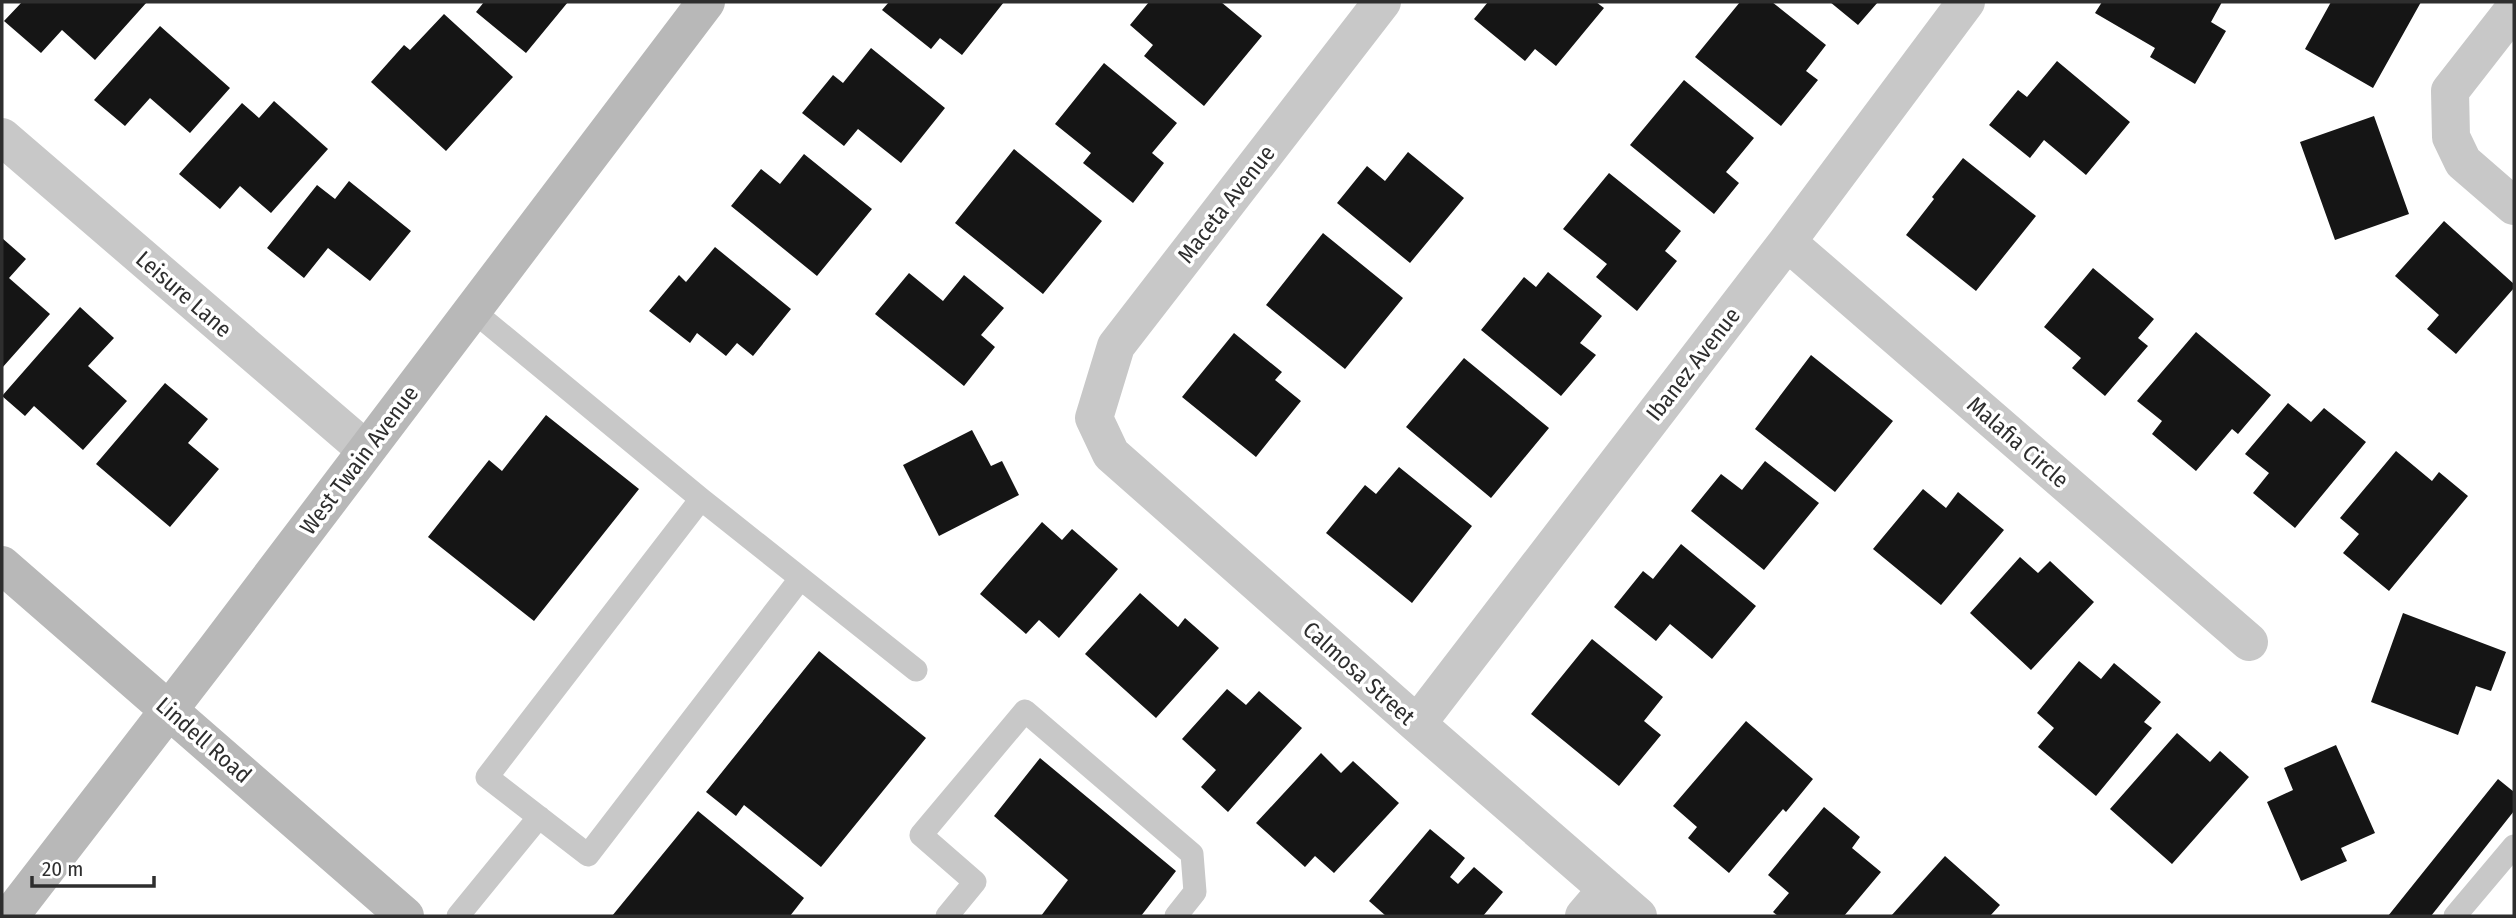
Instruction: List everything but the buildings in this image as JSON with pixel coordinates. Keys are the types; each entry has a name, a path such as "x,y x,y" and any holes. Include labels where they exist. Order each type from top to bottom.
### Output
{"street":[{"name":"West Twain Avenue","path":"10,916 706,2"},
{"name":"Maceta Avenue","path":"1094,418 1116,346 1382,2"},
{"name":"Ibanez Avenue","path":"1417,724 1787,242 1966,2"},
{"path":"2514,9 2450,91 2451,137 2463,162 2514,206"},
{"name":"Leisure Lane","path":"2,137 366,450"},
{"name":"Malafia Circle","path":"1787,242 2249,642"},
{"name":"Calmosa Street","path":"1094,418 1111,454 1417,724 1595,902 1638,916"},
{"name":"Lindell Road","path":"2,565 405,916"}],"lane":[{"path":"472,310 701,499 916,670"},
{"path":"701,499 487,777 588,855 800,579"},
{"path":"947,916 975,882 921,835 1025,710 1192,854 1195,892 1176,916"},
{"path":"458,916 539,817"},
{"path":"2455,916 2514,846"}]}
